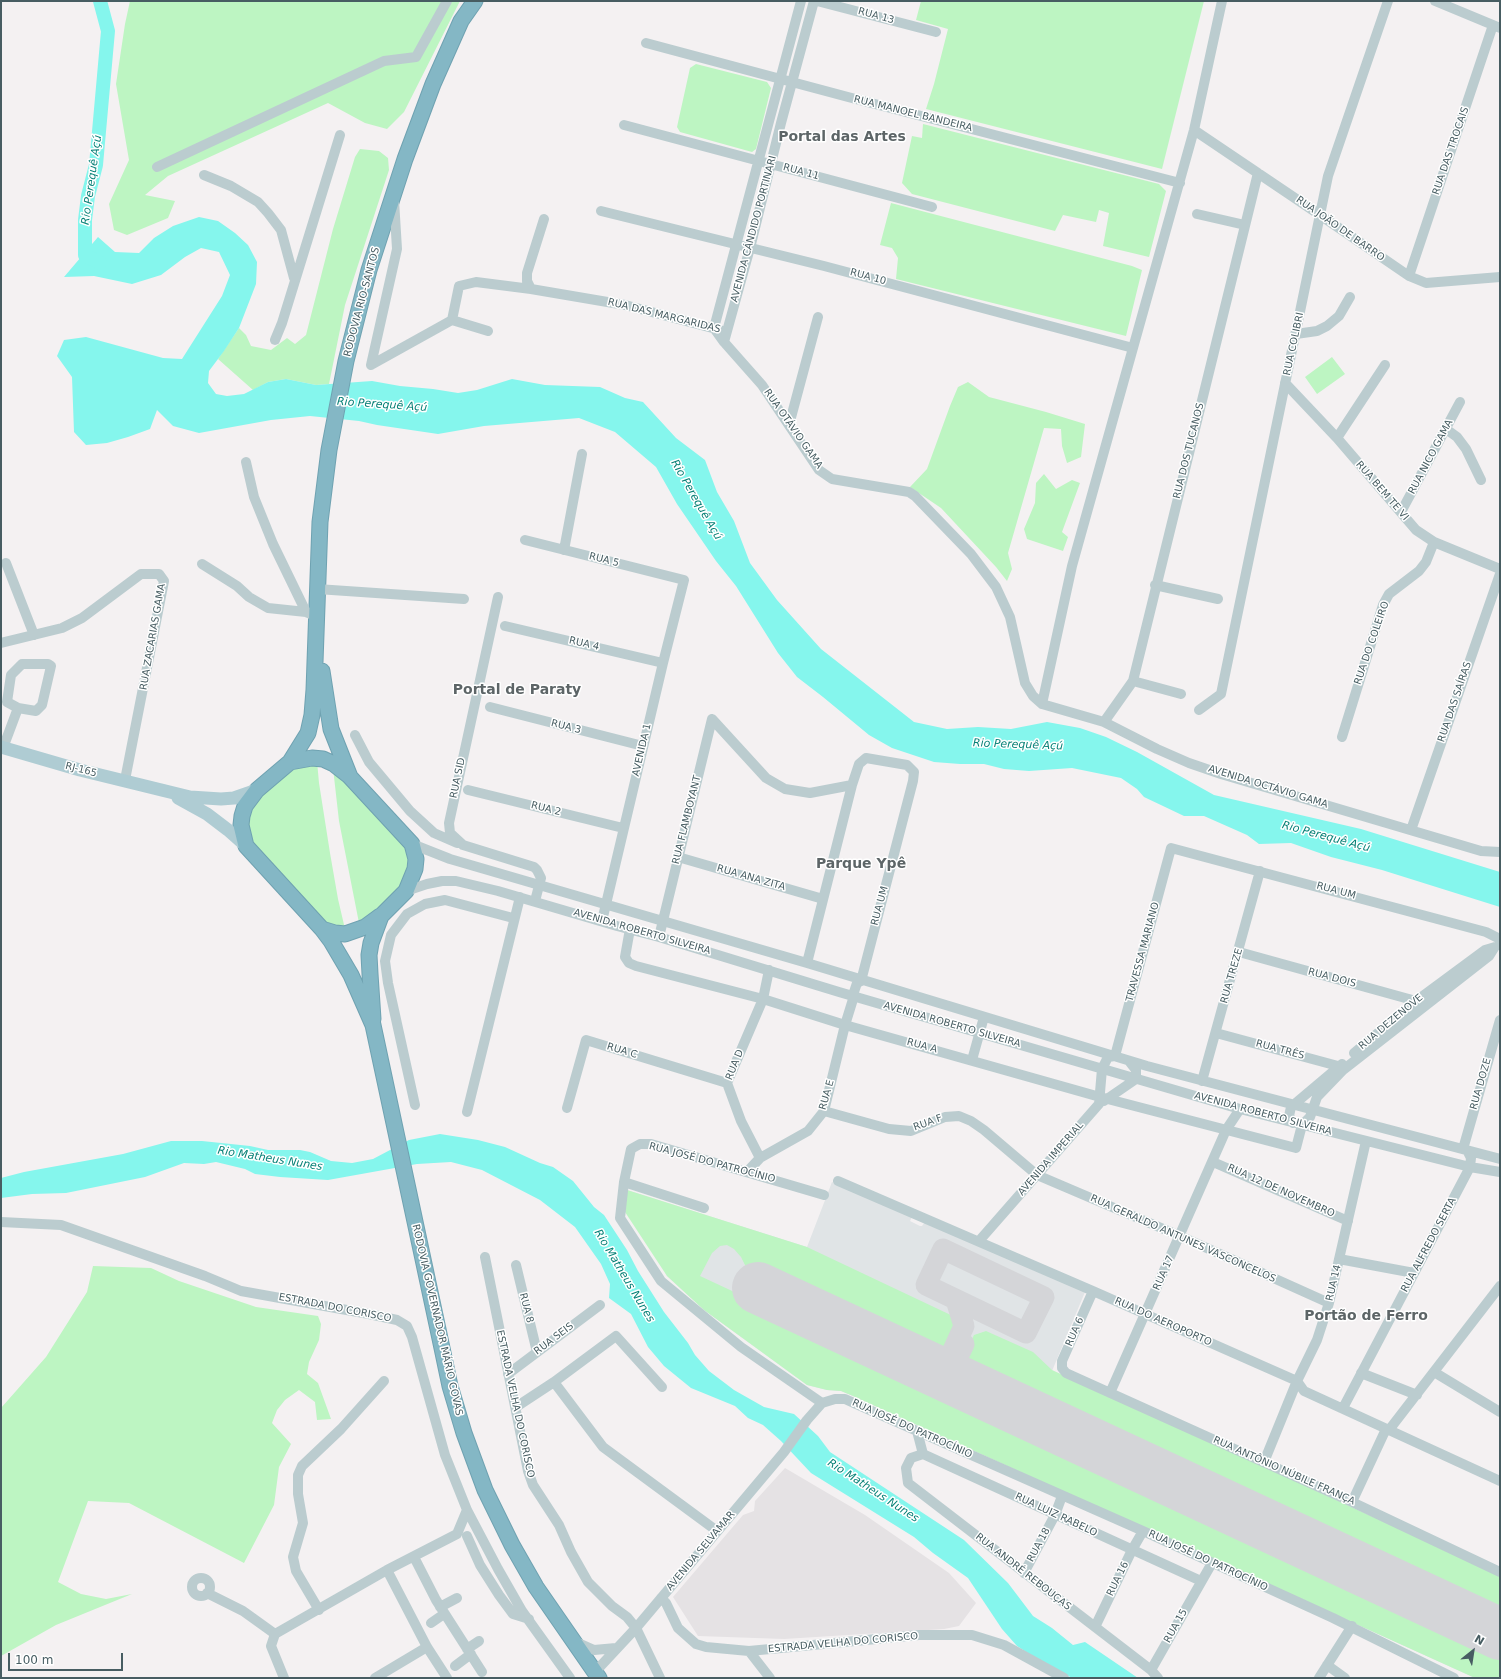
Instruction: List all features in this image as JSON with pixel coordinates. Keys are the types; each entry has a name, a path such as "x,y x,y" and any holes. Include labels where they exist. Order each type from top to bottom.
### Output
{"highway":[{"name":"RODOVIA RIO-SANTOS","path":"313,617 317,589 320,522 329,450 346,361 369,270 405,159 433,84 462,22 475,1"},
{"name":"RODOVIA GOVERNADOR MÁRIO COVAS","path":"313,617 312,715 308,733 290,762 257,790 245,806 241,825 246,846 322,929 351,975 373,1025 450,1386 471,1451 486,1490 512,1545 536,1587 597,1675"},
{"path":"313,617 331,729 350,776"},
{"path":"290,762 312,758 323,759 334,764 350,776 412,844"},
{"name":"RODOVIA GOVERNADOR MÁRIO COVAS","path":"373,1025 369,955 375,929 381,916 406,891 416,869 416,859 412,844"},
{"path":"322,929 345,934 365,927 381,916"}],"main road":[{"name":"RJ-165","path":"2,747 66,766 190,797 221,799 234,798 257,790"},
{"name":"RJ-165","path":"162,790 207,814 246,846"}],"street":[{"path":"157,167 384,61 416,57 447,1"},
{"path":"714,328 801,1"},
{"name":"AVENIDA CÁNDIDO PORTINARI","path":"724,342 814,1"},
{"name":"RUA 13","path":"817,1 936,32"},
{"path":"1042,704 1072,566 1180,183 1194,130 1222,1"},
{"name":"RUA COLIBRI","path":"1199,710 1221,694 1328,176 1388,1"},
{"path":"1435,1 1497,27"},
{"name":"RUA DAS TROCAIS","path":"1409,276 1497,27"},
{"name":"RUA MANOEL BANDEIRA","path":"646,43 1180,183"},
{"name":"RUA 11","path":"624,125 932,207"},
{"name":"RUA JOÃO DE BARRO","path":"1194,130 1320,214 1409,276 1426,283 1500,277"},
{"path":"275,340 282,323 294,278 340,135"},
{"name":"RUA DOS TUCANOS","path":"1104,722 1132,680 1258,173"},
{"path":"204,175 231,186 258,202 268,213 281,230 294,278"},
{"path":"393,196 397,249 371,365 452,320 488,332"},
{"name":"RUA 10","path":"601,211 832,268 1133,348"},
{"path":"1197,214 1245,225"},
{"path":"531,289 527,273 544,219"},
{"name":"RUA DAS MARGARIDAS","path":"452,320 459,286 476,282 531,289 626,305 727,332"},
{"path":"1296,334 1317,331 1327,326 1339,316 1350,297"},
{"path":"789,425 818,317"},
{"name":"RUA OTÁVIO GAMA","path":"714,328 724,342 762,385 819,470 832,479 909,492 915,496 971,554 996,587 1010,617 1025,683 1033,696 1042,704"},
{"path":"1337,438 1385,366"},
{"name":"RUA BEM TE VI","path":"1286,383 1337,438 1416,530 1434,542 1500,569"},
{"name":"RUA NICO GAMA","path":"1401,512 1460,402"},
{"path":"1446,429 1457,437 1466,449 1481,480"},
{"path":"564,550 582,454"},
{"path":"246,462 254,497 273,544 313,617"},
{"name":"RUA 5","path":"525,540 684,580"},
{"name":"RUA DO COLEIRO","path":"1342,737 1383,604 1389,594 1419,571 1426,562 1434,542"},
{"path":"6,563 34,635"},
{"path":"202,564 237,586 249,597 268,608 313,617"},
{"name":"RUA ZACARIAS GAMA","path":"1,643 62,628 82,618 141,574 159,574 164,581 125,780"},
{"name":"RUA DAS SAÍRAS","path":"1410,830 1500,574"},
{"name":"AVENIDA 1","path":"602,921 642,746 684,580"},
{"path":"1155,585 1218,599"},
{"path":"317,589 464,599"},
{"name":"RUA SID","path":"463,845 450,833 449,823 498,597"},
{"name":"RUA 4","path":"505,626 663,663"},
{"path":"22,664 48,664 52,666 42,704 36,711 18,708 4,701 11,674 22,664"},
{"path":"1132,680 1181,694"},
{"name":"AVENIDA OCTÁVIO GAMA","path":"1042,704 1104,722 1157,749 1189,763 1221,774 1481,851 1500,851"},
{"name":"RUA 3","path":"490,707 642,746"},
{"path":"2,747 18,708"},
{"name":"RUA FLAMBOYANT","path":"659,937 712,719 766,778 785,790 810,793 852,785"},
{"path":"355,735 369,762 410,811 434,833 463,845 534,867 540,874 539,886 535,901"},
{"name":"RUA UM","path":"852,785 859,764 866,758 907,765 914,772 913,781 861,981"},
{"path":"807,963 852,785"},
{"name":"RUA 2","path":"468,790 623,828"},
{"name":"AVENIDA ROBERTO SILVEIRA","path":"412,844 450,859 539,886 807,963 861,981 1129,1061 1500,1159"},
{"name":"RUA UM","path":"1171,848 1486,932 1498,944"},
{"name":"TRAVESSA MARIANO","path":"1115,1056 1171,848"},
{"name":"RUA ANA ZITA","path":"678,857 823,899"},
{"name":"RUA TREZE","path":"1202,1081 1239,952 1260,871"},
{"name":"AVENIDA ROBERTO SILVEIRA","path":"406,891 427,884 456,881 520,897 1240,1109 1482,1170 1500,1172"},
{"path":"467,1112 513,918 520,897"},
{"path":"415,1105 388,983 385,961 391,935 407,914 425,904 445,900 513,918"},
{"name":"RUA A","path":"630,929 625,957 629,963 763,999 845,1025 972,1060 1102,1100 1296,1148 1298,1124"},
{"name":"RUA DEZENOVE","path":"1294,1104 1341,1068 1419,1004 1488,956 1498,944"},
{"name":"RUA DOIS","path":"1239,952 1419,1004"},
{"name":"RUA D","path":"760,1158 741,1121 726,1083 763,999 769,970"},
{"name":"RUA E","path":"747,1172 760,1158 808,1131 824,1111 845,1025 854,996 855,987 861,981"},
{"path":"874,1002 881,996 881,992 877,985"},
{"path":"972,1060 984,1017"},
{"name":"RUA DOZE","path":"1465,1149 1500,1020"},
{"name":"RUA TRÊS","path":"1216,1033 1341,1068"},
{"name":"RUA C","path":"567,1108 586,1040 726,1083"},
{"path":"1102,1100 1102,1069 1105,1060 1108,1057 1115,1056"},
{"path":"1129,1061 1136,1070 1136,1079"},
{"name":"RUA DEZENOVE","path":"1311,1109 1317,1097 1341,1068"},
{"name":"AVENIDA IMPERIAL","path":"979,1241 1102,1100 1136,1079"},
{"path":"1294,1104 1289,1112 1289,1116 1298,1124 1308,1120 1311,1109"},
{"path":"1226,1130 1240,1109"},
{"name":"RUA F","path":"824,1111 889,1129 911,1130 945,1117 959,1116 971,1121 984,1130 1038,1175"},
{"name":"RUA 17","path":"1110,1393 1226,1130"},
{"name":"RUA 14","path":"1264,1462 1297,1382 1317,1340 1329,1304 1366,1141"},
{"name":"RUA JOSÉ DO PATROCÍNIO","path":"824,1195 651,1144 640,1144 632,1149 624,1182 620,1218 661,1281 741,1346 822,1403 835,1399 845,1399 1143,1531 1352,1626 1454,1678"},
{"path":"1465,1149 1471,1158 1470,1167"},
{"path":"1482,1170 1478,1164 1480,1156 1483,1154"},
{"name":"RUA 12 DE NOVEMBRO","path":"1213,1162 1348,1221"},
{"name":"RUA ALFREDO SERTA","path":"1343,1408 1470,1167"},
{"name":"RUA GERALDO ANTUNES VASCONCELOS","path":"1038,1175 1180,1236 1329,1304"},
{"name":"RUA DO AEROPORTO","path":"838,1181 1093,1290 1297,1382 1304,1391 1500,1481"},
{"path":"624,1182 704,1208"},
{"name":"ESTRADA DO CORISCO","path":"1,1222 61,1225 205,1276 241,1291 369,1314 397,1320 408,1326 445,1455 467,1510 481,1538 529,1619 570,1678"},
{"name":"ESTRADA VELHA DO CORISCO","path":"485,1257 528,1470 533,1485 559,1525 571,1552 588,1582 612,1606 627,1617 636,1628 660,1678"},
{"path":"1339,1259 1414,1272"},
{"name":"RUA 8","path":"516,1265 537,1352"},
{"path":"1352,1502 1388,1430 1417,1395 1500,1286"},
{"name":"RUA 6","path":"1066,1373 1062,1368 1062,1361 1093,1290"},
{"name":"RUA SEIS","path":"508,1374 600,1305"},
{"path":"516,1407 554,1382 616,1336 662,1387"},
{"path":"1434,1372 1500,1412"},
{"name":"RUA ANTÔNIO NÚBILE FRANÇA","path":"1066,1373 1352,1502 1500,1572"},
{"path":"1361,1373 1417,1395"},
{"path":"319,1610 296,1571 293,1557 304,1523 298,1494 298,1475 302,1466 341,1429 384,1381"},
{"path":"554,1382 603,1447 718,1531"},
{"name":"AVENIDA SELVAMAR","path":"597,1675 616,1648 662,1598 784,1452 807,1420 822,1403"},
{"path":"917,1431 923,1454"},
{"name":"RUA ANDRÉ REBOUÇAS","path":"923,1454 911,1458 906,1468 908,1483 1154,1674"},
{"name":"RUA LUIZ RABELO","path":"923,1454 1201,1581"},
{"name":"RUA 18","path":"1024,1573 1055,1515 1062,1496"},
{"path":"284,1678 271,1646 275,1634 387,1570 457,1534 467,1510"},
{"name":"RUA 16","path":"1095,1627 1132,1550 1143,1531"},
{"path":"457,1534 481,1538"},
{"path":"467,1536 480,1564 498,1595 514,1614 529,1619"},
{"path":"414,1557 442,1610 482,1672"},
{"name":"RUA 15","path":"1154,1674 1201,1581 1212,1563"},
{"path":"387,1570 427,1647 447,1678"},
{"path":"207,1593 243,1611 275,1634"},
{"path":"431,1622 442,1610 457,1598"},
{"name":"ESTRADA VELHA DO CORISCO","path":"662,1598 678,1628 696,1644 749,1651 919,1635 972,1635 1004,1645 1064,1678"},
{"path":"1319,1678 1352,1626"},
{"path":"573,1641 585,1648 594,1650 616,1648"},
{"path":"455,1666 479,1642"},
{"path":"375,1678 427,1647"},
{"path":"749,1651 770,1678"},
{"path":"1327,1665 1345,1678"}],"shaded area":[{"path":"832,1182 912,1217 910,1221 920,1226 922,1226 925,1222 1085,1292 1052,1371 1500,1575 1500,1678 1475,1678 853,1396 841,1391 827,1390 807,1385 704,1310 667,1276 627,1190 807,1247"},
{"path":"785,1468 865,1515 949,1573 976,1603 959,1626 944,1629 784,1639 698,1636 673,1597 743,1515 754,1511 755,1501"}],"green space":[{"path":"130,1 460,1 404,112 387,129 365,123 328,103 168,176 145,195 175,201 168,218 127,235 114,230 109,204 129,160 116,84"},
{"path":"921,1 1204,1 1162,169 926,109 948,29 916,20"},
{"path":"696,64 767,82 771,88 756,149 752,152 680,132 677,127 690,68"},
{"path":"923,124 1159,184 1166,191 1149,257 1103,246 1109,213 1099,210 1096,222 1063,215 1055,231 912,194 902,183 912,136 922,138"},
{"path":"360,149 379,151 388,158 389,170 345,305 329,384 316,385 286,379 268,382 253,390 218,359 239,328 246,335 251,346 271,350 287,338 295,344 306,335 333,229 355,157"},
{"path":"891,203 1132,266 1142,270 1126,336 896,279 898,258 892,248 880,245"},
{"path":"1332,357 1345,374 1317,394 1305,377"},
{"path":"968,382 989,397 1085,424 1081,457 1067,463 1062,446 1061,429 1044,428 1008,553 1012,569 1007,581 996,567 941,508 910,487 927,469 958,387"},
{"path":"1044,474 1056,489 1072,480 1080,483 1062,532 1068,537 1063,551 1027,539 1024,529 1035,503 1036,483"},
{"path":"317,761 330,853 345,929 329,927 249,840 244,823 257,799 290,770"},
{"path":"333,768 398,837 410,854 405,883 372,914 359,923 339,821"},
{"path":"627,1190 807,1247 955,1317 959,1327 945,1354 935,1357 747,1269 741,1257 734,1249 727,1245 720,1246 712,1253 700,1276 1500,1649 1500,1678 1475,1678 853,1396 841,1391 827,1390 807,1385 704,1310 667,1276 625,1212"},
{"path":"93,1266 151,1268 179,1281 256,1307 318,1316 321,1324 319,1340 309,1362 307,1374 318,1383 331,1419 317,1420 315,1402 299,1390 285,1400 277,1410 272,1423 291,1444 279,1467 274,1505 244,1563 129,1503 88,1501 58,1582 81,1594 106,1599 132,1594 56,1625 1,1656 1,1408 46,1357 87,1292"},
{"path":"986,1331 1033,1352 1052,1370 1500,1575 1500,1620 965,1371 962,1360 974,1335"}],"water":[{"path":"199,217 218,221 235,233 248,245 257,262 256,284 239,328 209,371 208,383 216,394 227,396 244,394 268,382 286,379 316,385 372,381 458,393 477,390 512,379 545,385 600,387 625,398 643,402 676,438 705,460 717,492 734,521 750,563 777,600 821,649 914,722 947,729 978,727 1011,729 1047,722 1080,728 1106,737 1137,752 1214,795 1361,829 1500,872 1500,907 1382,870 1331,857 1291,843 1259,844 1247,835 1204,816 1184,816 1144,797 1137,789 1121,778 1072,768 1029,771 1004,769 984,764 934,762 892,748 869,735 797,677 778,653 736,586 716,561 677,504 656,467 615,432 579,418 484,426 438,434 359,421 310,416 271,420 199,433 173,426 157,410 150,429 107,443 86,445 74,432 72,377 57,356 64,340 86,337 163,358 182,359 222,296 230,275 219,252 201,248 185,257 161,275 132,284 94,276 64,277 98,237 115,252 139,253 154,238 173,226"},
{"name":"Rio Matheus Nunes","path":"440,1134 478,1140 505,1147 540,1163 553,1167 573,1181 594,1207 604,1215 664,1312 688,1343 695,1355 709,1371 734,1390 764,1407 794,1414 818,1436 830,1452 964,1540 1008,1583 1033,1616 1052,1628 1073,1645 1085,1642 1138,1678 1072,1678 1017,1646 1002,1629 968,1578 933,1553 914,1537 811,1473 781,1441 763,1425 748,1418 735,1406 691,1388 664,1366 648,1347 631,1314 609,1298 610,1284 601,1264 575,1227 540,1200 482,1170 451,1162 417,1164 328,1180 255,1174 245,1169 216,1162 204,1164 184,1163 145,1177 66,1193 32,1194 1,1198 1,1178 24,1172 123,1154 171,1141 202,1141 250,1146 268,1150 300,1150 310,1152 331,1161 352,1163 373,1159 409,1140"}],"waterway":[{"name":"Rio Perequê Açú","path":"100,1 108,31 96,165 88,196 85,220 85,255 100,263"}],"taxiway":[{"path":"943,1249 1044,1297 1026,1333 926,1285 943,1249"},
{"path":"927,1367 949,1359 964,1326 956,1300"},
{"path":"958,1382 956,1361 964,1344"}],"runway":[{"path":"758,1288 1500,1634"}],"district":[{"name":"Portal das Artes","path":"842,137"},
{"name":"Portal de Paraty","path":"517,690"},
{"name":"Parque Ypê","path":"861,864"},
{"name":"Portão de Ferro","path":"1366,1316"}]}
